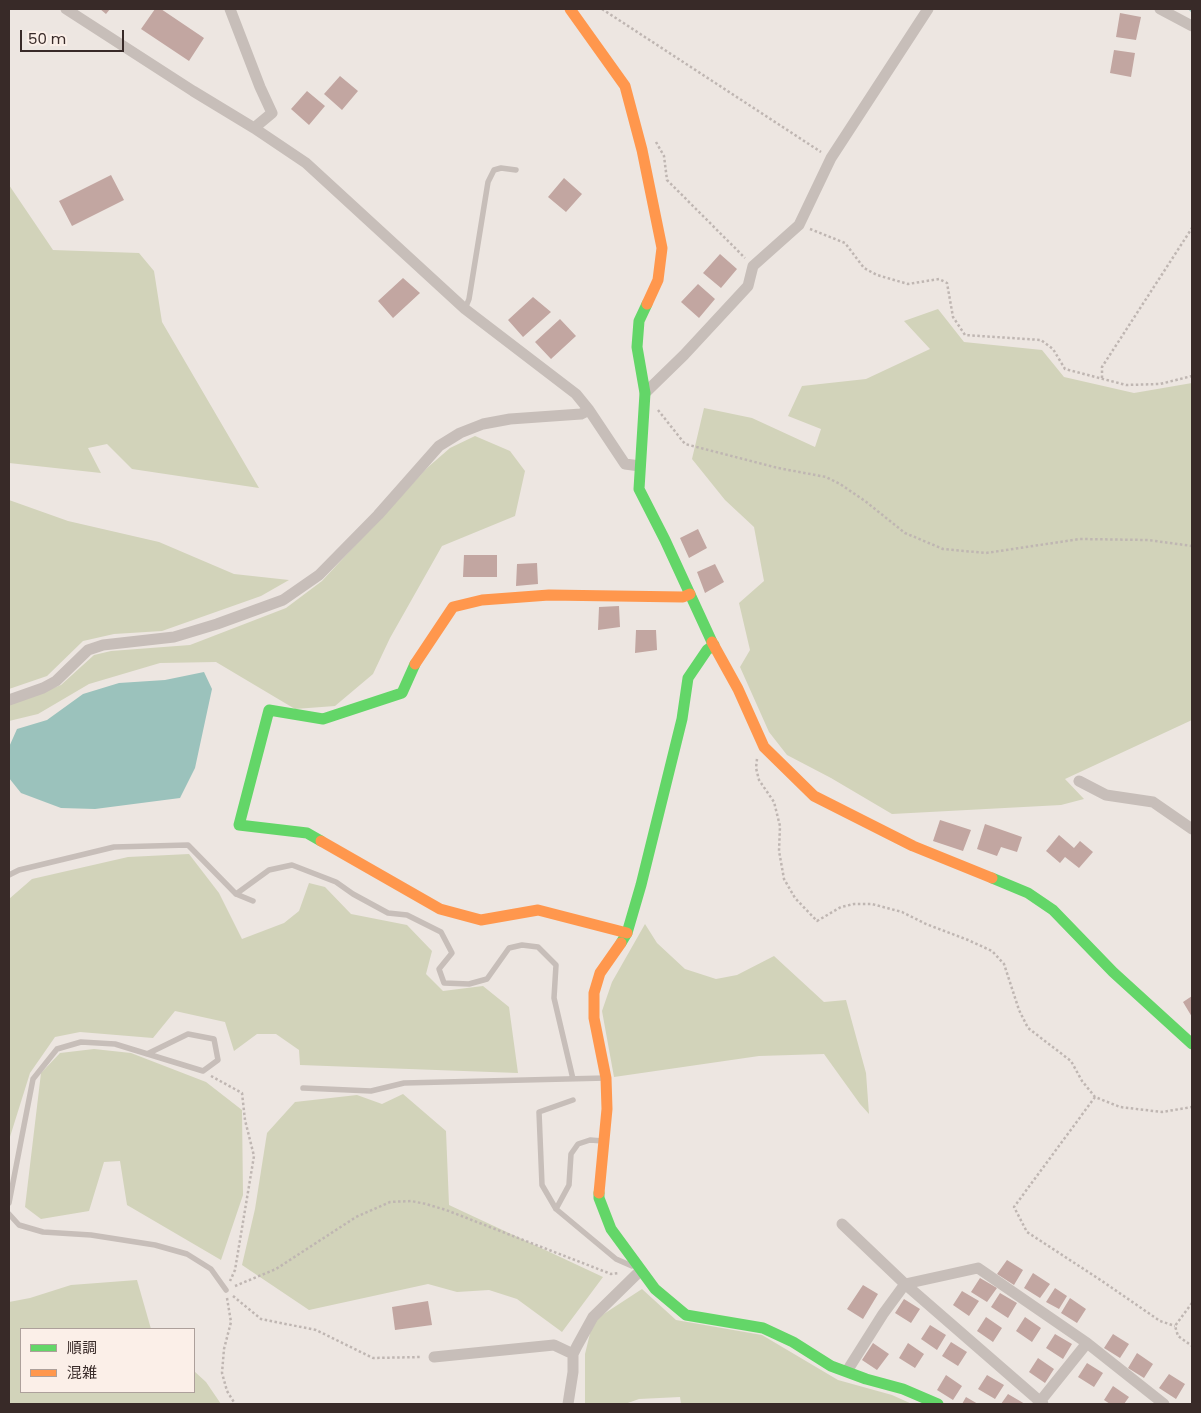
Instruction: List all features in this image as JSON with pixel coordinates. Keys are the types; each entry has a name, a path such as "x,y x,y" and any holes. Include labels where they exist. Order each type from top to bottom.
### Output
{"street":[{"path":"66,9 306,163 465,310 576,394 625,464 640,466"},
{"path":"230,9 272,113 254,128"},
{"path":"570,9 625,86 642,150 662,248 658,280 640,322 637,347 645,393 639,489 714,646 738,688 764,747 814,796 913,846 1028,893 1053,910 1113,972 1192,1044"},
{"path":"645,393 684,355 748,286 754,266 800,225 831,158 928,9"},
{"path":"1160,9 1192,26"},
{"path":"9,700 43,688 56,681 88,650 103,645 174,637 217,624 283,600 319,575 378,515 439,446 460,433 483,424 510,419 581,414 589,410"},
{"path":"627,933 538,910 481,920 440,909 307,832 239,825 269,710 323,719 402,693 417,659 453,607 482,600 549,595 683,597 690,594"},
{"path":"714,646 708,650 688,678 682,719 641,885 627,933 600,973 594,993 594,1018 606,1078 607,1109 599,1198 611,1229 655,1289 686,1315 763,1328 793,1342 831,1366 866,1379 903,1389 938,1404"},
{"path":"1079,781 1106,796 1153,802 1192,830"},
{"path":"842,1224 905,1284 1041,1403 1088,1343"},
{"path":"847,1371 883,1314 905,1284 978,1268 1088,1343 1164,1404"},
{"path":"568,1404 573,1372 573,1354 593,1317 641,1270"},
{"path":"434,1357 554,1345 573,1354"}],"lane":[{"path":"465,310 469,299 488,182 494,170 502,168 516,170"},
{"path":"9,875 19,870 114,847 188,845 236,894 253,901"},
{"path":"236,894 269,870 292,865 336,882 353,894 388,913 407,915 442,932 452,953 439,969 444,983 469,984 488,978 509,948 522,945 538,947 556,965 554,998 573,1079"},
{"path":"9,1204 33,1078 57,1049 81,1042 115,1044 147,1054 202,1071 218,1060 214,1039 188,1034 147,1054"},
{"path":"303,1088 371,1091 404,1083 606,1078"},
{"path":"573,1100 539,1112 542,1186 556,1209 616,1259 641,1270"},
{"path":"556,1209 569,1186 571,1154 578,1144 590,1140 603,1141"},
{"path":"9,1214 19,1225 44,1232 91,1235 155,1245 187,1254 211,1269 226,1290"}],"path":[{"path":"602,9 831,158"},
{"path":"651,135 664,156 667,180 754,266"},
{"path":"800,225 845,244 864,268 877,275 908,284 939,279 947,283 953,317 965,335 1041,340 1053,348 1065,369 1126,385 1160,384 1192,376"},
{"path":"1102,378 1102,367 1192,228"},
{"path":"645,393 685,444 778,468 826,478 840,484 865,501 905,534 943,549 986,553 1080,539 1148,540 1192,546"},
{"path":"764,747 758,757 756,768 759,780 774,802 780,826 779,851 784,880 795,898 817,921 841,907 854,904 872,904 902,912 992,951 1004,964 1019,1010 1028,1028 1071,1061 1082,1081 1095,1097 1120,1108 1162,1112 1192,1107"},
{"path":"202,1071 242,1093 245,1120 254,1156 234,1270 226,1290 231,1322 224,1349 222,1373 227,1392 235,1404"},
{"path":"1095,1097 1014,1207 1027,1232 1160,1321 1175,1326"},
{"path":"226,1290 276,1269 356,1217 390,1202 411,1201 446,1210 611,1274 641,1270"},
{"path":"226,1290 261,1319 316,1330 373,1358 434,1357"},
{"path":"1175,1326 1192,1303"},
{"path":"1175,1326 1178,1336 1192,1346"}],"green space":[{"path":"9,185 53,250 139,253 154,271 162,322 259,488 132,469 107,444 88,448 101,473 9,463"},
{"path":"938,309 964,342 1042,350 1064,377 1134,393 1192,383 1192,720 1065,779 1084,799 1061,805 892,814 831,778 787,755 769,732 740,667 750,650 739,603 764,581 754,527 725,500 692,459 704,408 752,418 815,447 821,429 788,416 802,386 866,379 930,349 904,321"},
{"path":"475,436 510,451 525,471 515,516 442,546 390,638 373,674 335,706 295,709 216,662 160,663 89,684 38,714 9,721 9,705 61,685 94,655 111,651 190,645 286,608 322,581 427,468 450,448"},
{"path":"9,500 68,521 159,542 234,574 289,580 261,596 162,631 114,634 83,641 47,676 9,689"},
{"path":"189,854 219,893 242,939 284,923 299,911 309,883 325,887 351,914 407,925 432,951 426,974 443,991 483,986 509,1007 518,1073 300,1065 299,1050 276,1034 257,1034 234,1051 225,1022 175,1011 153,1038 80,1032 55,1037 30,1073 9,1140 9,899 32,879 128,857"},
{"path":"645,924 657,943 685,969 716,979 737,975 774,956 824,1002 846,1000 866,1073 869,1114 824,1054 759,1056 614,1077 602,1011 612,982"},
{"path":"94,1049 131,1053 206,1082 242,1110 243,1195 221,1260 127,1205 120,1161 104,1162 89,1211 41,1219 25,1207 41,1073 60,1053"},
{"path":"403,1094 446,1131 449,1205 603,1277 562,1332 517,1299 489,1290 457,1292 428,1284 309,1310 242,1265 255,1209 267,1133 295,1102 357,1095 382,1104"},
{"path":"137,1280 151,1328 20,1328 20,1393 195,1393 195,1372 206,1382 221,1404 9,1404 9,1302 30,1298 71,1285"},
{"path":"642,1289 676,1320 762,1335 838,1380 892,1395 912,1404 681,1404 680,1397 639,1399 625,1404 585,1404 585,1354 593,1321"}],"water":[{"path":"204,672 212,689 195,768 180,798 95,809 61,808 21,793 9,778 9,747 17,729 47,720 83,694 119,683 165,680"}],"building":[{"path":"100,9 110,9 106,14"},
{"path":"155,9 161,9 204,38 189,61 141,29"},
{"path":"1120,13 1141,17 1136,40 1116,37"},
{"path":"1114,50 1135,53 1131,77 1110,73"},
{"path":"340,76 358,91 342,110 324,94"},
{"path":"307,91 325,106 309,125 291,109"},
{"path":"111,175 124,200 72,226 59,201"},
{"path":"564,178 582,194 566,212 548,197"},
{"path":"720,254 737,269 721,288 703,273"},
{"path":"403,278 420,293 393,318 378,301"},
{"path":"698,284 715,299 699,318 681,302"},
{"path":"533,297 551,312 523,337 508,320"},
{"path":"560,319 576,336 551,359 535,342"},
{"path":"698,529 707,548 689,558 680,538"},
{"path":"464,555 497,555 497,577 463,577"},
{"path":"537,563 538,584 516,586 517,564"},
{"path":"715,564 724,582 705,593 697,572"},
{"path":"619,606 620,627 598,630 599,607"},
{"path":"636,630 656,630 657,650 635,653"},
{"path":"940,820 971,830 963,851 933,841"},
{"path":"985,824 1022,837 1017,852 1001,847 997,856 977,849"},
{"path":"1059,835 1074,848 1080,841 1093,852 1079,868 1065,857 1060,863 1046,851"},
{"path":"1192,996 1192,1017 1183,1002"},
{"path":"1007,1260 1023,1270 1014,1285 997,1274"},
{"path":"1033,1273 1050,1284 1040,1298 1024,1288"},
{"path":"980,1278 997,1288 987,1302 971,1292"},
{"path":"863,1285 878,1294 863,1319 847,1309"},
{"path":"1055,1288 1067,1296 1059,1309 1046,1302"},
{"path":"962,1291 979,1301 969,1316 953,1305"},
{"path":"1000,1293 1017,1303 1008,1318 991,1307"},
{"path":"1070,1298 1086,1309 1077,1323 1061,1313"},
{"path":"904,1299 920,1309 911,1323 895,1313"},
{"path":"428,1301 432,1325 395,1330 392,1307"},
{"path":"986,1317 1002,1328 993,1342 977,1331"},
{"path":"1025,1317 1041,1328 1032,1342 1016,1331"},
{"path":"930,1325 946,1335 937,1350 921,1339"},
{"path":"1055,1334 1072,1344 1063,1359 1046,1348"},
{"path":"1113,1334 1129,1344 1120,1358 1104,1348"},
{"path":"951,1342 967,1352 958,1366 942,1356"},
{"path":"873,1343 889,1354 877,1370 862,1360"},
{"path":"908,1343 924,1354 915,1368 899,1358"},
{"path":"1137,1353 1153,1364 1144,1378 1128,1368"},
{"path":"1038,1358 1054,1369 1045,1383 1029,1372"},
{"path":"1087,1363 1103,1373 1094,1387 1078,1377"},
{"path":"1169,1374 1185,1384 1176,1399 1159,1388"},
{"path":"946,1375 962,1386 953,1400 937,1390"},
{"path":"987,1375 1004,1385 995,1399 978,1389"},
{"path":"1113,1386 1129,1397 1124,1404 1110,1404 1104,1400"},
{"path":"1008,1394 1025,1404 1001,1404"},
{"path":"966,1397 978,1404 962,1404"}],"traffic: fast":[{"path":"647,304 639,321 637,347 645,393 639,489 665,540 712,642"},
{"path":"621,943 627,933 641,885 682,719 688,678 707,650 714,645"},
{"path":"321,841 307,833 239,825 269,710 323,719 402,693 415,664"},
{"path":"992,878 1028,893 1053,910 1113,972 1192,1044"},
{"path":"599,1193 599,1198 611,1229 655,1289 686,1315 763,1328 793,1342 831,1366 866,1379 903,1389 938,1404"}],"traffic: slow":[{"path":"570,9 625,86 642,150 662,248 658,280 647,304"},
{"path":"415,664 453,607 482,600 549,595 683,597 690,594"},
{"path":"712,642 738,689 764,747 814,796 913,846 992,878"},
{"path":"321,841 440,909 481,920 538,910 627,933"},
{"path":"599,1193 607,1109 606,1078 594,1018 594,993 600,973 621,943"}]}
